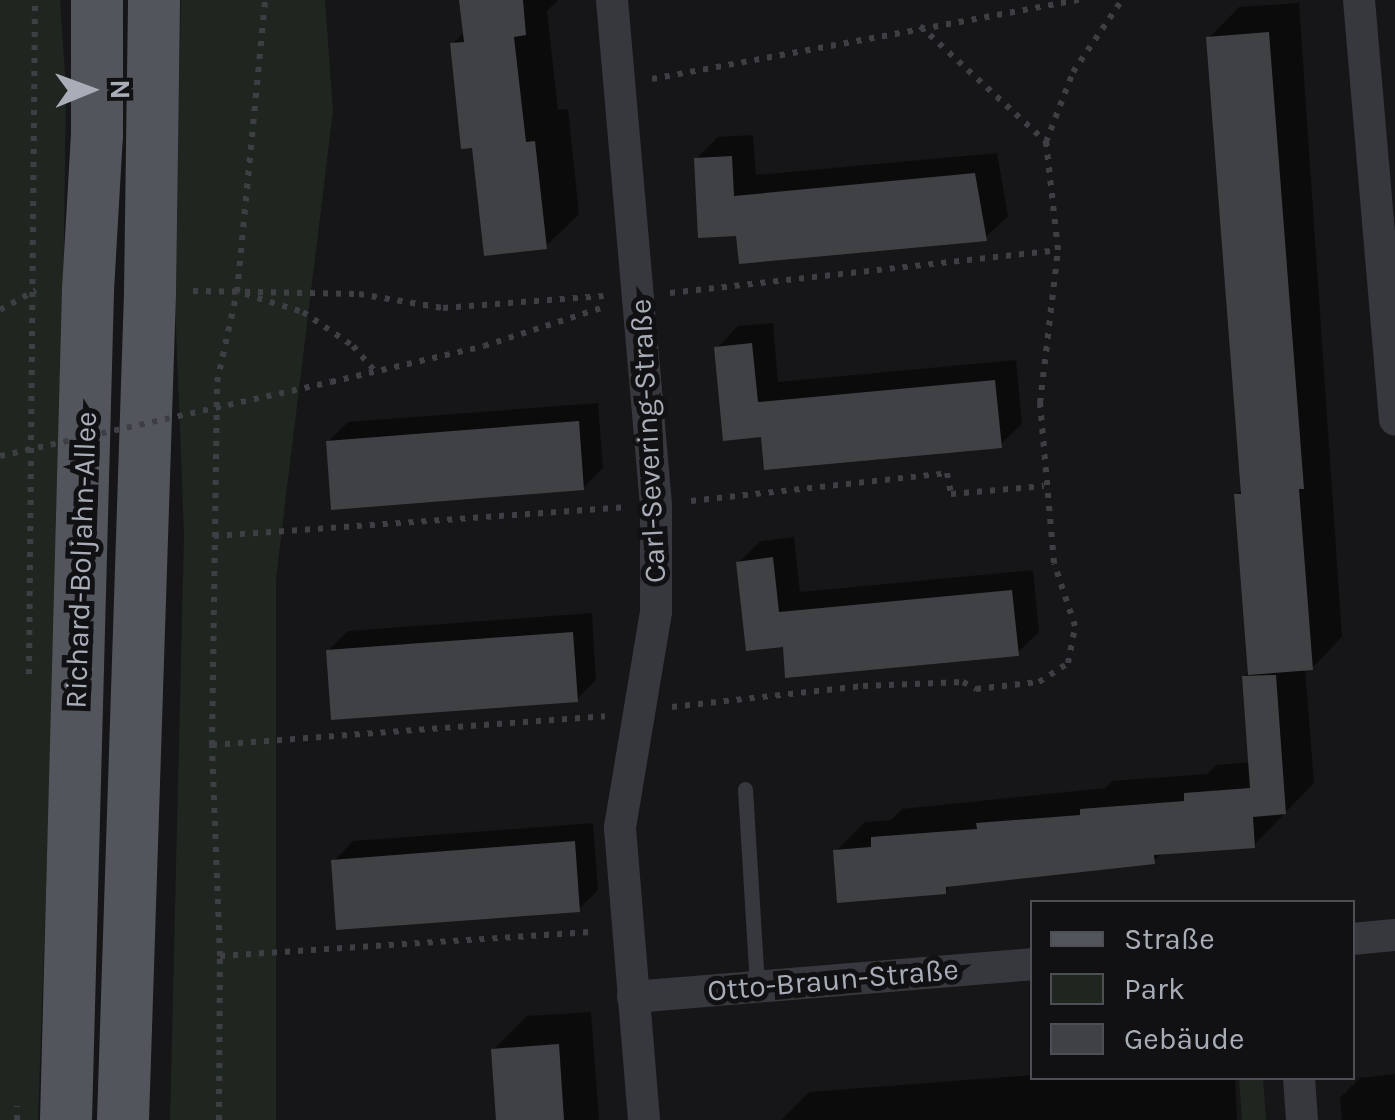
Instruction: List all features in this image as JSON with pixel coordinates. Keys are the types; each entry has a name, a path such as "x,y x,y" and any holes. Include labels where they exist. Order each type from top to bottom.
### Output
{"main road":[{"name":"Richard-Boljahn-Allee","path":"66,1120 88,290 97,136 97,0"},
{"name":"Richard-Boljahn-Allee","path":"123,1120 150,291 154,0"}],"street":[{"name":"Carl-Severing-Straße","path":"612,0 656,505 656,612 620,828 625,930 644,1120"},
{"path":"1359,0 1395,419"},
{"path":"1355,938 1395,935"},
{"name":"Otto-Braun-Straße","path":"633,998 1030,964"},
{"path":"1299,1080 1302,1120"}],"lane":[{"path":"745,789 757,986"}],"path":[{"path":"29,692 35,0"},
{"path":"219,1120 220,956 212,745 218,382 238,292 265,0"},
{"path":"620,85 920,26 1079,0"},
{"path":"212,745 593,718 863,686 963,682 976,689 1039,682 1068,663 1074,626 1054,563 1044,486 1040,403 1058,250 1046,142 1073,72 1122,0"},
{"path":"920,26 1046,142"},
{"path":"238,292 360,294 444,308 640,297 1058,250"},
{"path":"0,310 35,290"},
{"path":"238,292 302,312 353,346 375,371"},
{"path":"0,456 484,346 536,326 640,297"},
{"path":"214,536 656,505 948,472 951,494 1044,486"},
{"path":"220,956 625,930"},
{"path":"16,1120 18,1100"}],"green space":[{"path":"0,0 60,0 66,89 61,464 38,1120 0,1120"},
{"path":"181,0 325,0 333,111 276,578 276,1120 170,1120 184,534 174,277"},
{"path":"1239,1080 1263,1080 1266,1120 1242,1120"}],"building":[{"path":"459,0 523,0 526,35 514,37 526,142 535,141 547,249 484,256 472,148 461,149 450,43 464,42"},
{"path":"1269,32 1304,489 1299,489 1313,670 1248,675 1234,494 1241,494 1206,37"},
{"path":"732,156 734,196 975,173 987,241 739,264 736,236 698,238 694,158"},
{"path":"752,343 758,402 995,380 1002,448 764,470 761,437 723,441 714,347"},
{"path":"579,421 584,490 331,510 326,441"},
{"path":"773,557 779,612 1012,590 1019,656 785,678 783,647 746,651 736,562"},
{"path":"573,632 578,702 331,720 326,650"},
{"path":"1276,675 1286,814 1253,817 1255,848 1154,855 1155,864 946,887 946,894 837,903 833,850 871,847 871,837 977,829 976,823 1080,815 1080,809 1184,801 1184,793 1250,788 1242,676"},
{"path":"575,841 580,912 336,930 331,860"},
{"path":"559,1044 564,1120 496,1120 491,1049"}]}
